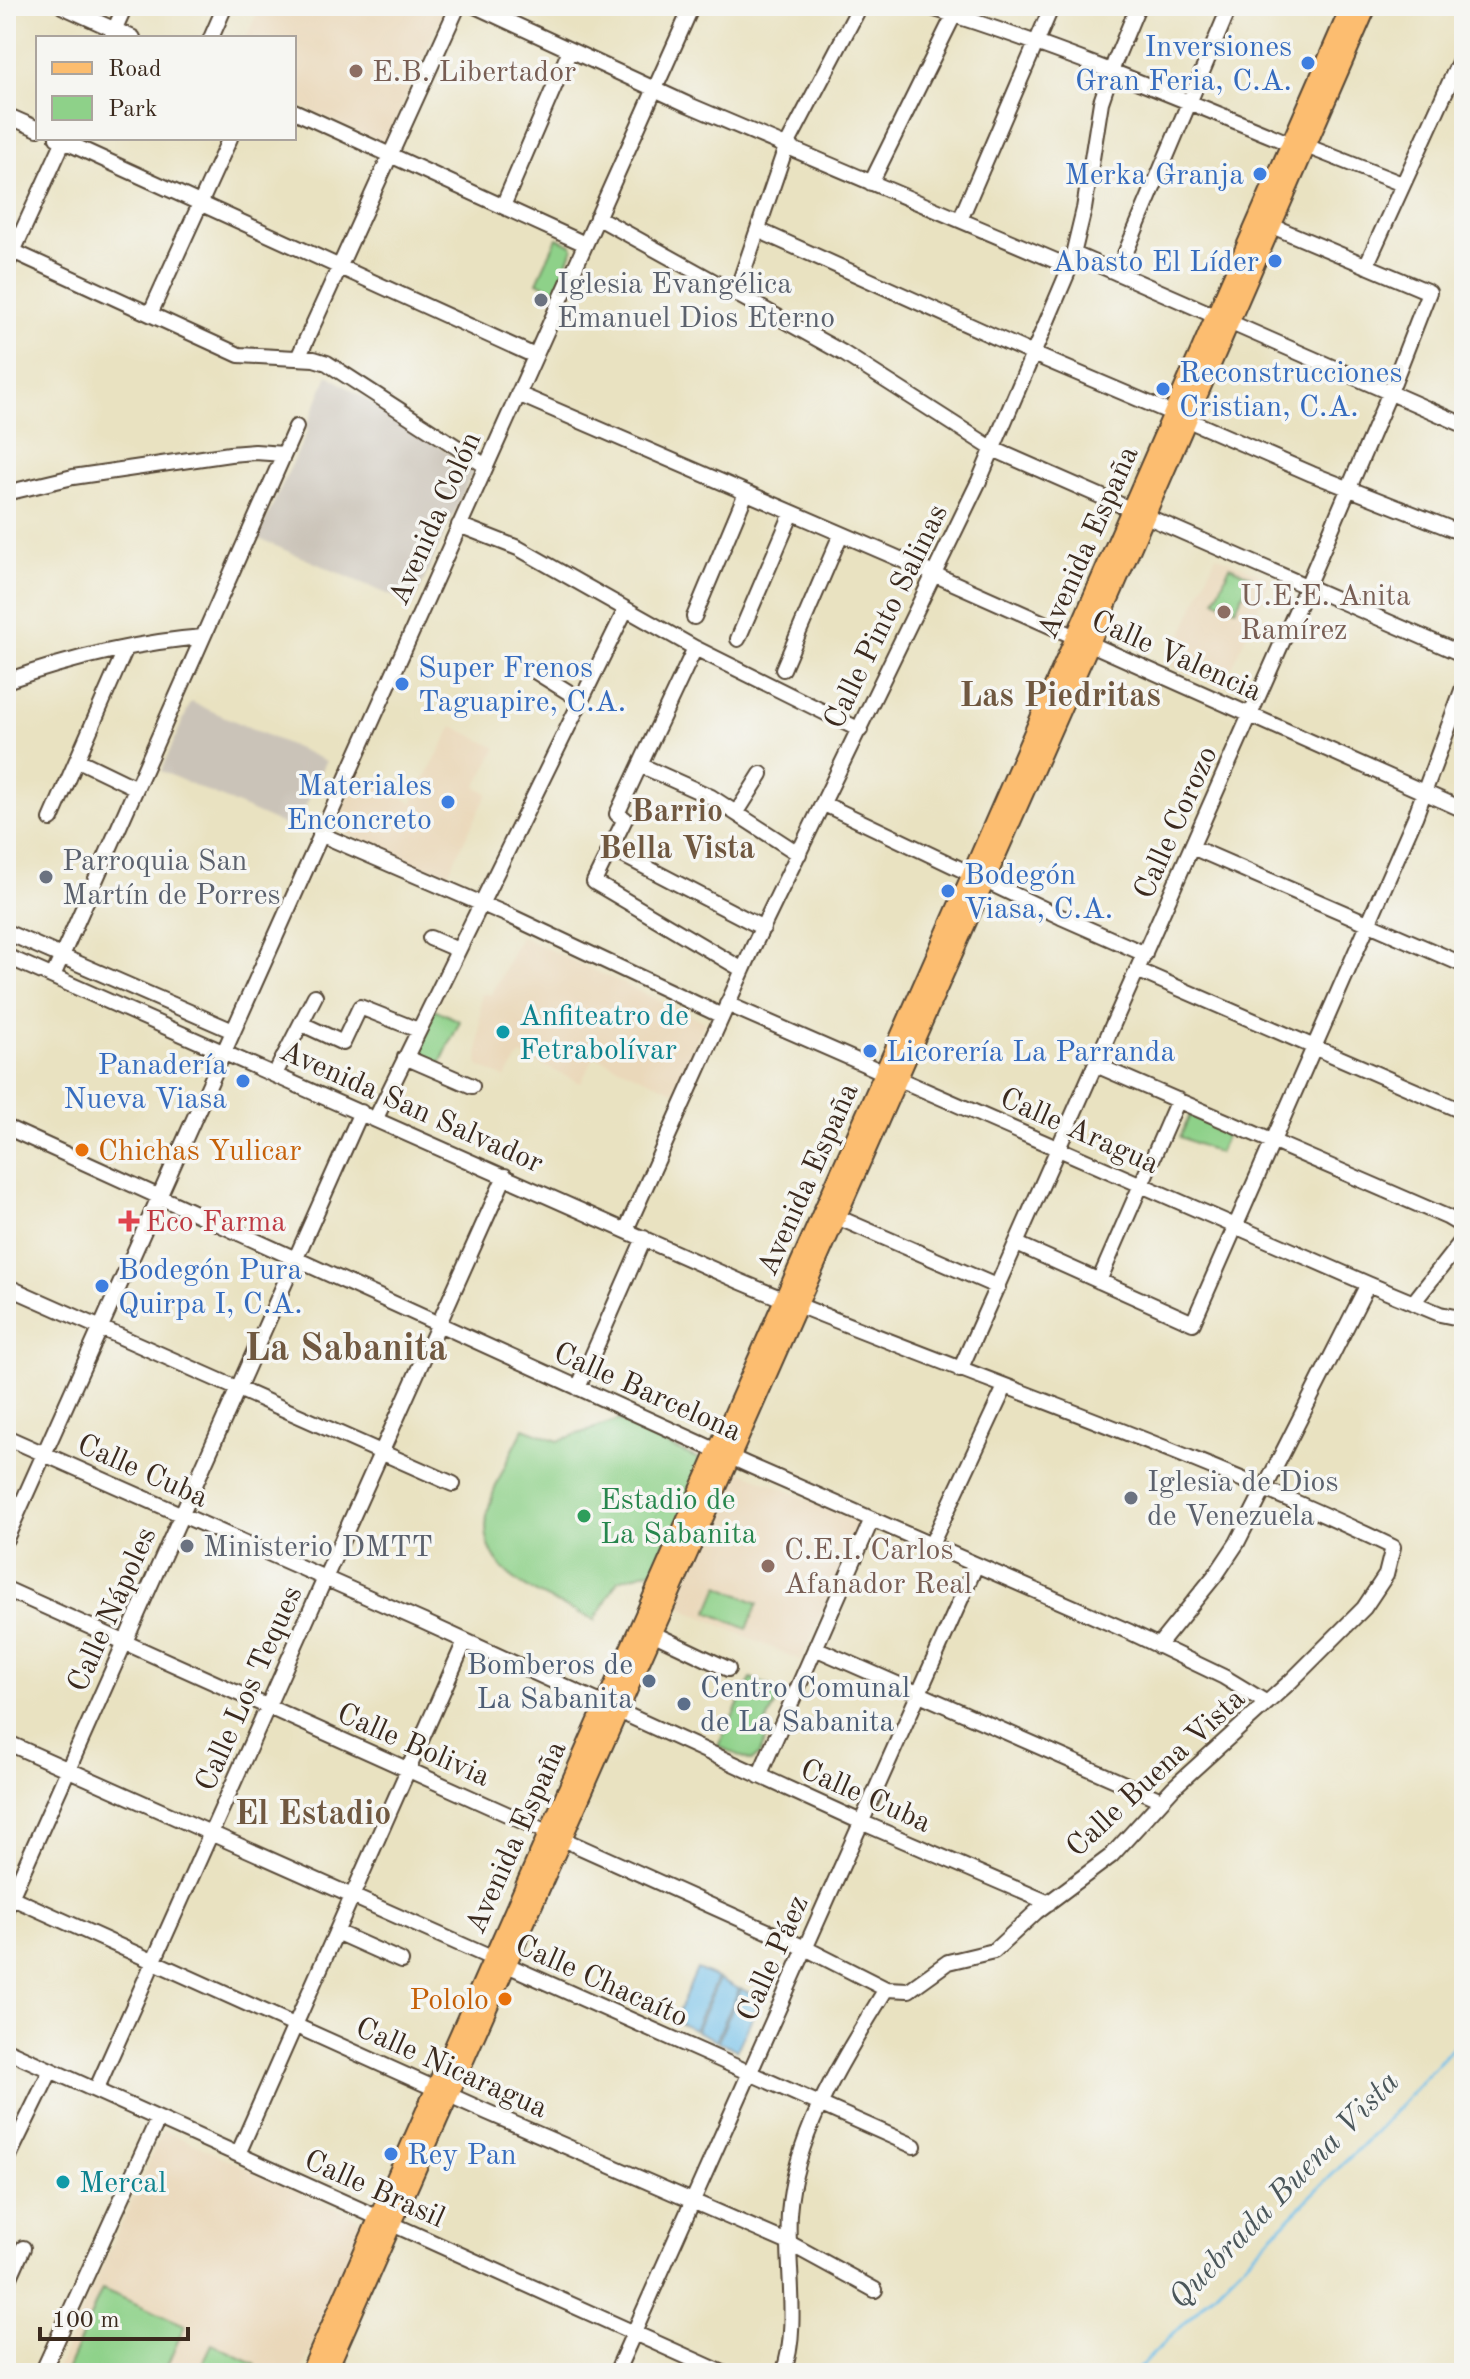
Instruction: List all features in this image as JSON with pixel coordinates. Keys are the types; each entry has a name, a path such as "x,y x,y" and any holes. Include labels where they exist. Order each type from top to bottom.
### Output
{"main road":[{"name":"Avenida España","path":"1223,320 1272,226 1351,6"},
{"name":"Avenida España","path":"310,2373 385,2221 1299,145 1367,6"},
{"name":"Avenida España","path":"790,1303 837,1217 891,1075"},
{"name":"Avenida España","path":"611,1708 652,1633 724,1454"},
{"name":"Avenida España","path":"334,2371 385,2221"}],"street":[{"path":"62,6 112,34 125,6"},
{"path":"212,36 225,6"},
{"path":"298,358 458,6"},
{"path":"475,6 786,147 960,220 1117,273 1464,425"},
{"name":"Avenida Colón","path":"6,1539 692,6"},
{"path":"736,293 786,147 860,6"},
{"path":"925,6 1036,42 1402,184"},
{"path":"960,220 1052,6"},
{"name":"Calle Pinto Salinas","path":"626,1230 724,1010 935,575 1033,354 1072,260 1084,209 1097,122 1111,70 1138,6"},
{"path":"1117,273 1230,6"},
{"path":"871,183 954,15"},
{"path":"503,206 570,50"},
{"path":"1272,226 1366,266 1402,184 1443,103 1464,51"},
{"path":"296,112 585,244"},
{"path":"6,115 36,128"},
{"path":"6,267 10,249 62,140"},
{"path":"64,140 535,356"},
{"path":"150,314 229,140"},
{"path":"597,217 843,353 993,449 1464,655"},
{"path":"758,230 1033,354 1347,488 1464,534"},
{"path":"10,249 239,355 314,359 339,369 486,466"},
{"name":"Calle Corozo","path":"960,1370 1307,586 1429,292 1366,266"},
{"name":"Calle Valencia","path":"518,394 1464,810"},
{"path":"53,976 296,427"},
{"path":"6,493 73,477 230,454 284,454"},
{"path":"694,617 746,493"},
{"path":"738,639 792,513"},
{"path":"459,525 518,548 695,648 860,730"},
{"path":"783,669 841,534"},
{"name":"Calle Nápoles","path":"8,1900 296,1258 368,1115 405,1057 626,609"},
{"path":"6,681 126,648 203,637"},
{"path":"51,819 126,648"},
{"path":"695,648 617,814 625,819 594,882 743,970"},
{"path":"533,670 581,700"},
{"path":"1017,1244 1193,1323 1370,923 1424,793 1464,685"},
{"path":"78,760 136,788"},
{"path":"640,765 711,797 799,854"},
{"path":"737,812 761,774"},
{"path":"824,804 1145,954"},
{"name":"Calle Aragua","path":"320,834 724,1010 891,1075 1368,1284 1413,1303 1464,1319"},
{"path":"1192,847 1464,965"},
{"path":"611,849 763,928"},
{"path":"6,932 233,1031"},
{"path":"430,938 458,950"},
{"name":"Avenida San Salvador","path":"6,956 790,1303 1266,1489 1393,1547"},
{"path":"1137,970 1464,1112"},
{"path":"275,1074 315,996"},
{"path":"302,1024 343,1043 360,1007 418,1030"},
{"path":"405,1057 472,1086"},
{"path":"1096,1065 1464,1227"},
{"path":"1099,1281 1178,1100"},
{"name":"Calle Barcelona","path":"6,1127 724,1454 1158,1646 1224,1677 1267,1703"},
{"name":"Calle Los Teques","path":"96,2090 505,1176"},
{"path":"837,1217 998,1287"},
{"path":"578,1388 644,1238"},
{"path":"1413,1303 1464,1238"},
{"path":"1158,1646 1228,1559 1368,1284"},
{"path":"6,1286 453,1484"},
{"path":"931,1545 1005,1387"},
{"name":"Calle Cuba","path":"6,1437 465,1641 861,1822 1049,1903"},
{"path":"759,1776 872,1519"},
{"name":"Calle Buena Vista","path":"886,1989 909,1990 948,1962 994,1951 1049,1903 1111,1856 1161,1800 1347,1627 1371,1599 1386,1575 1393,1547"},
{"name":"Calle Páez","path":"616,2373 976,1565"},
{"name":"Calle Bolivia","path":"6,1589 805,1948 886,1989"},
{"path":"652,1633 728,1669"},
{"path":"238,2154 465,1641"},
{"path":"815,1648 1161,1800"},
{"name":"Calle Chacaíto","path":"6,1742 914,2146"},
{"name":"Calle Nicaragua","path":"8,1900 154,1961 442,2092 789,2243 875,2290"},
{"path":"336,1932 401,1961"},
{"path":"783,2373 790,2352 791,2336 789,2213 795,2178 819,2106 886,1989"},
{"name":"Calle Brasil","path":"6,2050 723,2373"},
{"path":"6,2162 51,2070"},
{"path":"42,2373 158,2119"},
{"path":"6,2286 23,2248"}],"shaded area":[{"name":"E.B. Libertador","path":"260,6 293,6 299,9 301,6 446,6 385,144 296,104 296,36 247,36"},
{"path":"328,375 474,469 413,605 257,538 308,430 306,428"},
{"name":"U.E.E. Anita Ramírez","path":"1216,555 1271,579 1223,688 1170,665"},
{"path":"191,702 326,761 295,830 161,771"},
{"name":"Materiales Enconcreto","path":"453,726 497,748 476,787 488,793 445,879 336,829 334,823 359,772 412,803"},
{"path":"520,936 705,1022 675,1087 676,1092 594,1056 581,1083 521,1055 505,1078 478,1066 481,994 492,994"},
{"name":"C.E.I. Carlos Afanador Real","path":"738,1470 856,1520 859,1527 801,1661 676,1605 733,1472"},
{"path":"163,2130 366,2222 301,2373 55,2373"}],"green space":[{"path":"557,238 573,248 556,291 537,282"},
{"path":"1230,566 1251,576 1236,609 1215,600"},
{"path":"434,1009 460,1021 440,1064 414,1052"},
{"path":"1190,1115 1228,1131 1219,1153 1180,1137"},
{"name":"Estadio de La Sabanita","path":"618,1420 639,1433 706,1462 657,1569 618,1580 595,1620 535,1593 517,1581 502,1567 491,1550 486,1530 496,1487 524,1428 558,1441"},
{"path":"719,1586 758,1603 747,1629 708,1612"},
{"path":"751,1678 781,1692 762,1732 768,1735 759,1755 751,1761 718,1746"},
{"path":"102,2289 185,2325 164,2373 66,2373"},
{"path":"212,2344 256,2364 252,2373 208,2373 200,2369"}],"water":[{"path":"697,1969 717,1978 694,2030 674,2021"},
{"path":"719,1979 739,1989 716,2040 696,2031"},
{"path":"741,1989 761,1998 737,2050 718,2041"}],"waterway":[{"name":"Quebrada Buena Vista","path":"1134,2373 1380,2127 1464,2035"}],"place":[{"name":"Inversiones Gran Feria, C.A.","path":"1308,63"},
{"name":"E.B. Libertador","path":"356,71"},
{"name":"Merka Granja","path":"1260,174"},
{"name":"Abasto El Líder","path":"1275,261"},
{"name":"Iglesia Evangélica Emanuel Dios Eterno","path":"541,300"},
{"name":"Reconstrucciones Cristian, C.A.","path":"1163,389"},
{"name":"U.E.E. Anita Ramírez","path":"1224,612"},
{"name":"Super Frenos Taguapire, C.A.","path":"402,684"},
{"name":"Materiales Enconcreto","path":"448,802"},
{"name":"Parroquia San Martín de Porres","path":"46,877"},
{"name":"Bodegón Viasa, C.A.","path":"948,891"},
{"name":"Anfiteatro de Fetrabolívar","path":"503,1032"},
{"name":"Licorería La Parranda","path":"870,1051"},
{"name":"Panadería Nueva Viasa","path":"243,1081"},
{"name":"Chichas Yulicar","path":"82,1150"},
{"name":"Eco Farma","path":"129,1221"},
{"name":"Bodegón Pura Quirpa I, C.A.","path":"102,1286"},
{"name":"Iglesia de Dios de Venezuela","path":"1131,1498"},
{"name":"Estadio de La Sabanita","path":"584,1516"},
{"name":"Ministerio DMTT","path":"187,1546"},
{"name":"C.E.I. Carlos Afanador Real","path":"768,1566"},
{"name":"Bomberos de La Sabanita","path":"649,1681"},
{"name":"Centro Comunal de La Sabanita","path":"684,1704"},
{"name":"Pololo","path":"505,1999"},
{"name":"Rey Pan","path":"391,2154"},
{"name":"Mercal","path":"63,2182"}],"district":[{"name":"Las Piedritas","path":"1060,694"},
{"name":"Barrio Bella Vista","path":"677,828"},
{"name":"La Sabanita","path":"346,1347"},
{"name":"El Estadio","path":"313,1812"}]}
